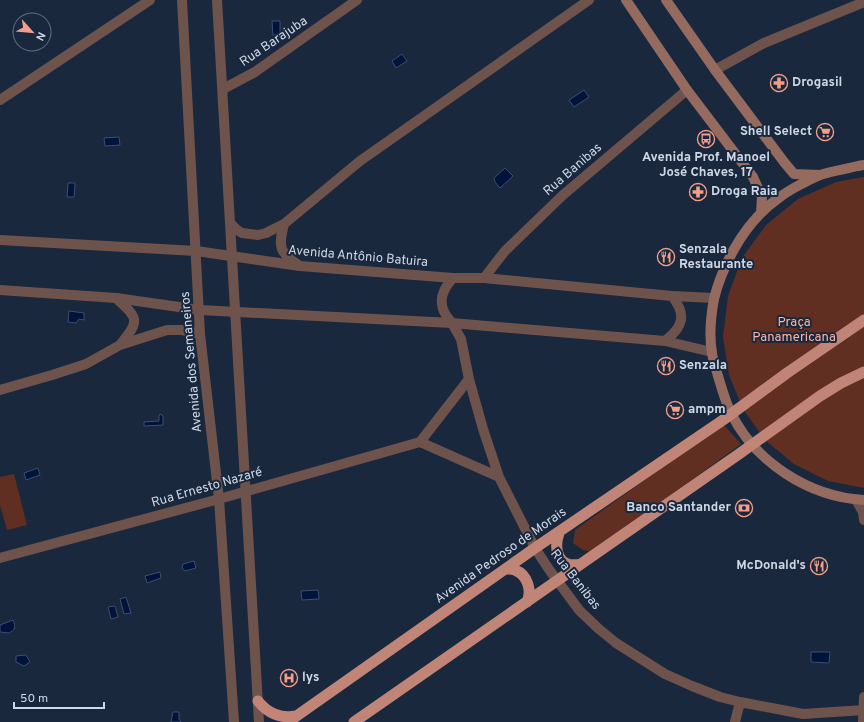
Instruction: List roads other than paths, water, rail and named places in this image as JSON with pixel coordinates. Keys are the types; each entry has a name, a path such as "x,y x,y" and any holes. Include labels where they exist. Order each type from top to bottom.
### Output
{"highway":[{"name":"Avenida Pedroso de Morais","path":"292,719 535,548 731,414 864,320"},
{"path":"354,722 841,383 864,372"},
{"path":"559,533 556,541 558,556 568,564 574,566 581,564"},
{"path":"506,569 515,570 526,580 530,595 527,602"},
{"path":"258,701 266,710 277,715 290,717 292,719"}],"main road":[{"path":"626,0 687,90 753,177 762,197 761,213"},
{"path":"666,0 715,70 794,174 820,175"},
{"path":"860,500 825,493 806,485 784,472 752,445 731,414 724,400 712,352 711,325 714,298 724,267 740,238 761,213 780,197 820,175 858,166 864,166"}],"street":[{"path":"0,100 150,0"},
{"name":"Avenida dos Semaneiros","path":"182,0 200,310 200,334 219,499 234,722"},
{"path":"217,0 259,722"},
{"name":"Rua Barajuba","path":"223,89 255,72 357,0"},
{"path":"231,224 236,230 242,233 258,236 266,234 284,224 360,161 589,0"},
{"path":"715,70 764,42 864,2"},
{"name":"Rua Banibas","path":"484,278 506,251 563,195 687,90"},
{"path":"284,224 280,238 281,246 284,253 290,260 300,266"},
{"name":"Avenida Antônio Batuira","path":"0,240 196,250 300,266 454,278 484,278 672,296 714,298"},
{"name":"Rua Banibas","path":"454,278 445,287 442,299 443,310 461,339 469,379 483,429 499,477 535,548 579,610 616,643 665,674 692,686 740,702 803,714 864,710"},
{"path":"0,290 116,298 200,310 236,313 452,323 665,341 712,352"},
{"path":"665,341 675,333 681,318 681,312 678,304 672,296"},
{"path":"116,298 129,309 134,315 135,319 130,332 120,346"},
{"path":"0,390 86,364 120,346 167,330 182,330 200,334"},
{"path":"469,379 420,442 499,477"},
{"name":"Rua Ernesto Nazaré","path":"0,558 219,499 246,490 420,442"},
{"path":"860,500 864,520"},
{"path":"863,722 864,697"},
{"path":"735,722 740,702"},
{"path":"793,722 803,714"}],"water":[{"path":"272,21 280,21 280,35 273,35"},
{"path":"402,54 407,61 396,68 392,61"},
{"path":"584,90 589,97 574,107 569,100"},
{"path":"119,137 120,145 105,146 104,138"},
{"path":"505,168 513,176 500,188 495,182 494,178"},
{"path":"68,183 75,183 74,197 67,197"},
{"path":"69,311 84,313 84,320 79,319 76,323 68,322"},
{"path":"160,414 163,416 163,425 144,426 144,422 159,421"},
{"path":"38,468 40,475 26,480 24,473"},
{"path":"194,561 196,568 185,571 182,568 183,564"},
{"path":"160,572 161,578 147,583 145,576"},
{"path":"318,590 319,599 302,600 301,591"},
{"path":"126,597 131,613 124,614 120,599"},
{"path":"115,606 118,617 111,619 108,607"},
{"path":"13,620 15,626 13,631 9,633 0,632 0,625"},
{"path":"811,652 830,652 829,663 811,662"},
{"path":"26,655 30,662 24,666 16,662 16,656"},
{"path":"173,712 179,712 179,719 181,722 171,722"}],"place":[{"name":"Drogasil","path":"779,83"},
{"name":"Shell Select","path":"825,132"},
{"name":"Avenida Prof. Manoel José Chaves, 17","path":"706,139"},
{"name":"Droga Raia","path":"698,192"},
{"name":"Senzala Restaurante","path":"666,257"},
{"name":"Senzala","path":"666,366"},
{"name":"ampm","path":"675,410"},
{"name":"Banco Santander","path":"744,508"},
{"name":"McDonald's","path":"819,566"},
{"name":"lys","path":"289,678"}],"park label":[{"name":"Praça Panamericana","path":"794,330"}]}
